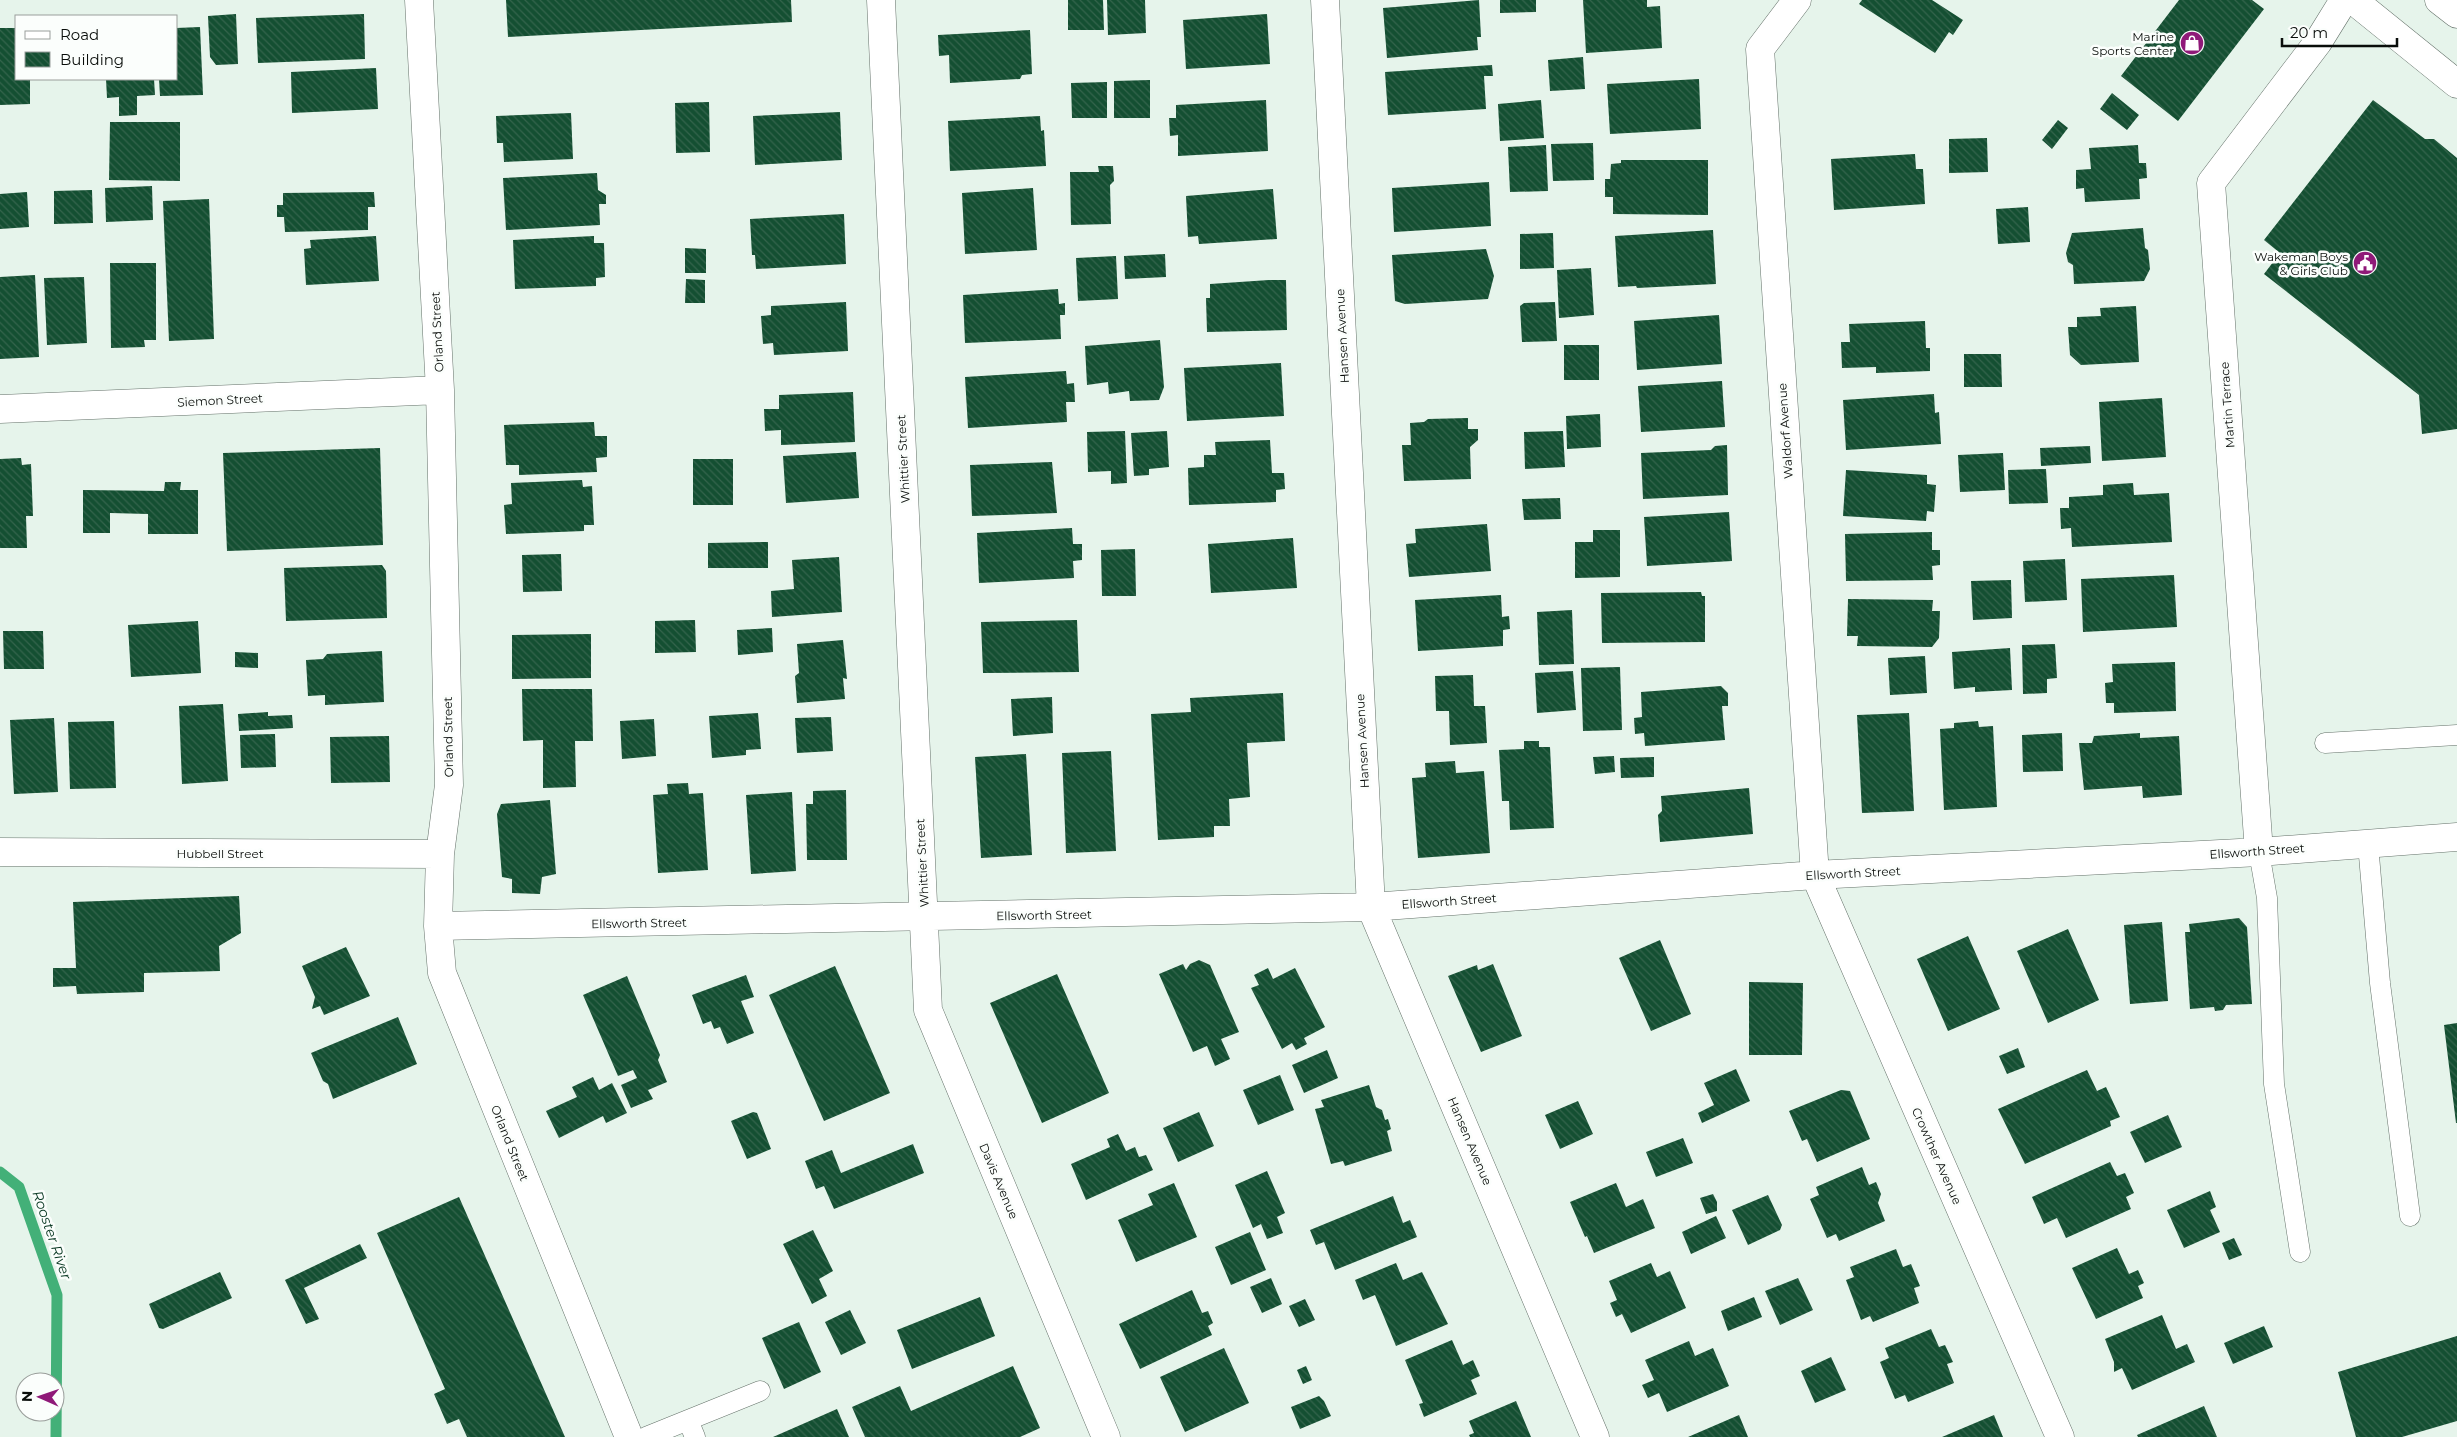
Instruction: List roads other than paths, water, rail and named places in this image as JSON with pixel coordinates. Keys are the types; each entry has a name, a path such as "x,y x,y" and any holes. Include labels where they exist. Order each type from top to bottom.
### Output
{"street":[{"name":"Orland Street","path":"419,0 440,390 449,785 440,854 438,926 442,973 629,1437"},
{"name":"Whittier Street","path":"881,0 924,918"},
{"name":"Hansen Avenue","path":"1324,0 1371,907 1595,1437"},
{"name":"Waldorf Avenue","path":"1797,0 1760,49 1815,875"},
{"name":"Martin Terrace","path":"2259,852 2211,183 2318,42 2344,0"},
{"path":"2353,0 2457,84"},
{"name":"Siemon Street","path":"0,409 440,390"},
{"name":"Ellsworth Street","path":"438,926 924,918 1371,907 1815,875 2259,852 2457,837"},
{"name":"Hubbell Street","path":"0,852 440,854"},
{"name":"Crowther Avenue","path":"1815,875 2060,1437"},
{"name":"Davis Avenue","path":"924,918 928,1010 1106,1437"}],"lane":[{"path":"2325,743 2457,735"},
{"path":"2368,844 2380,984 2410,1216"},
{"path":"2259,852 2267,898 2274,1076 2300,1252"},
{"path":"646,1437 691,1429 760,1391"}],"waterway":[{"name":"Rooster River","path":"0,1172 19,1187 57,1295 56,1437"}],"place":[{"name":"Marine Sports Center","path":"2192,43"},
{"name":"Wakeman Boys & Girls Club","path":"2365,263"}]}
